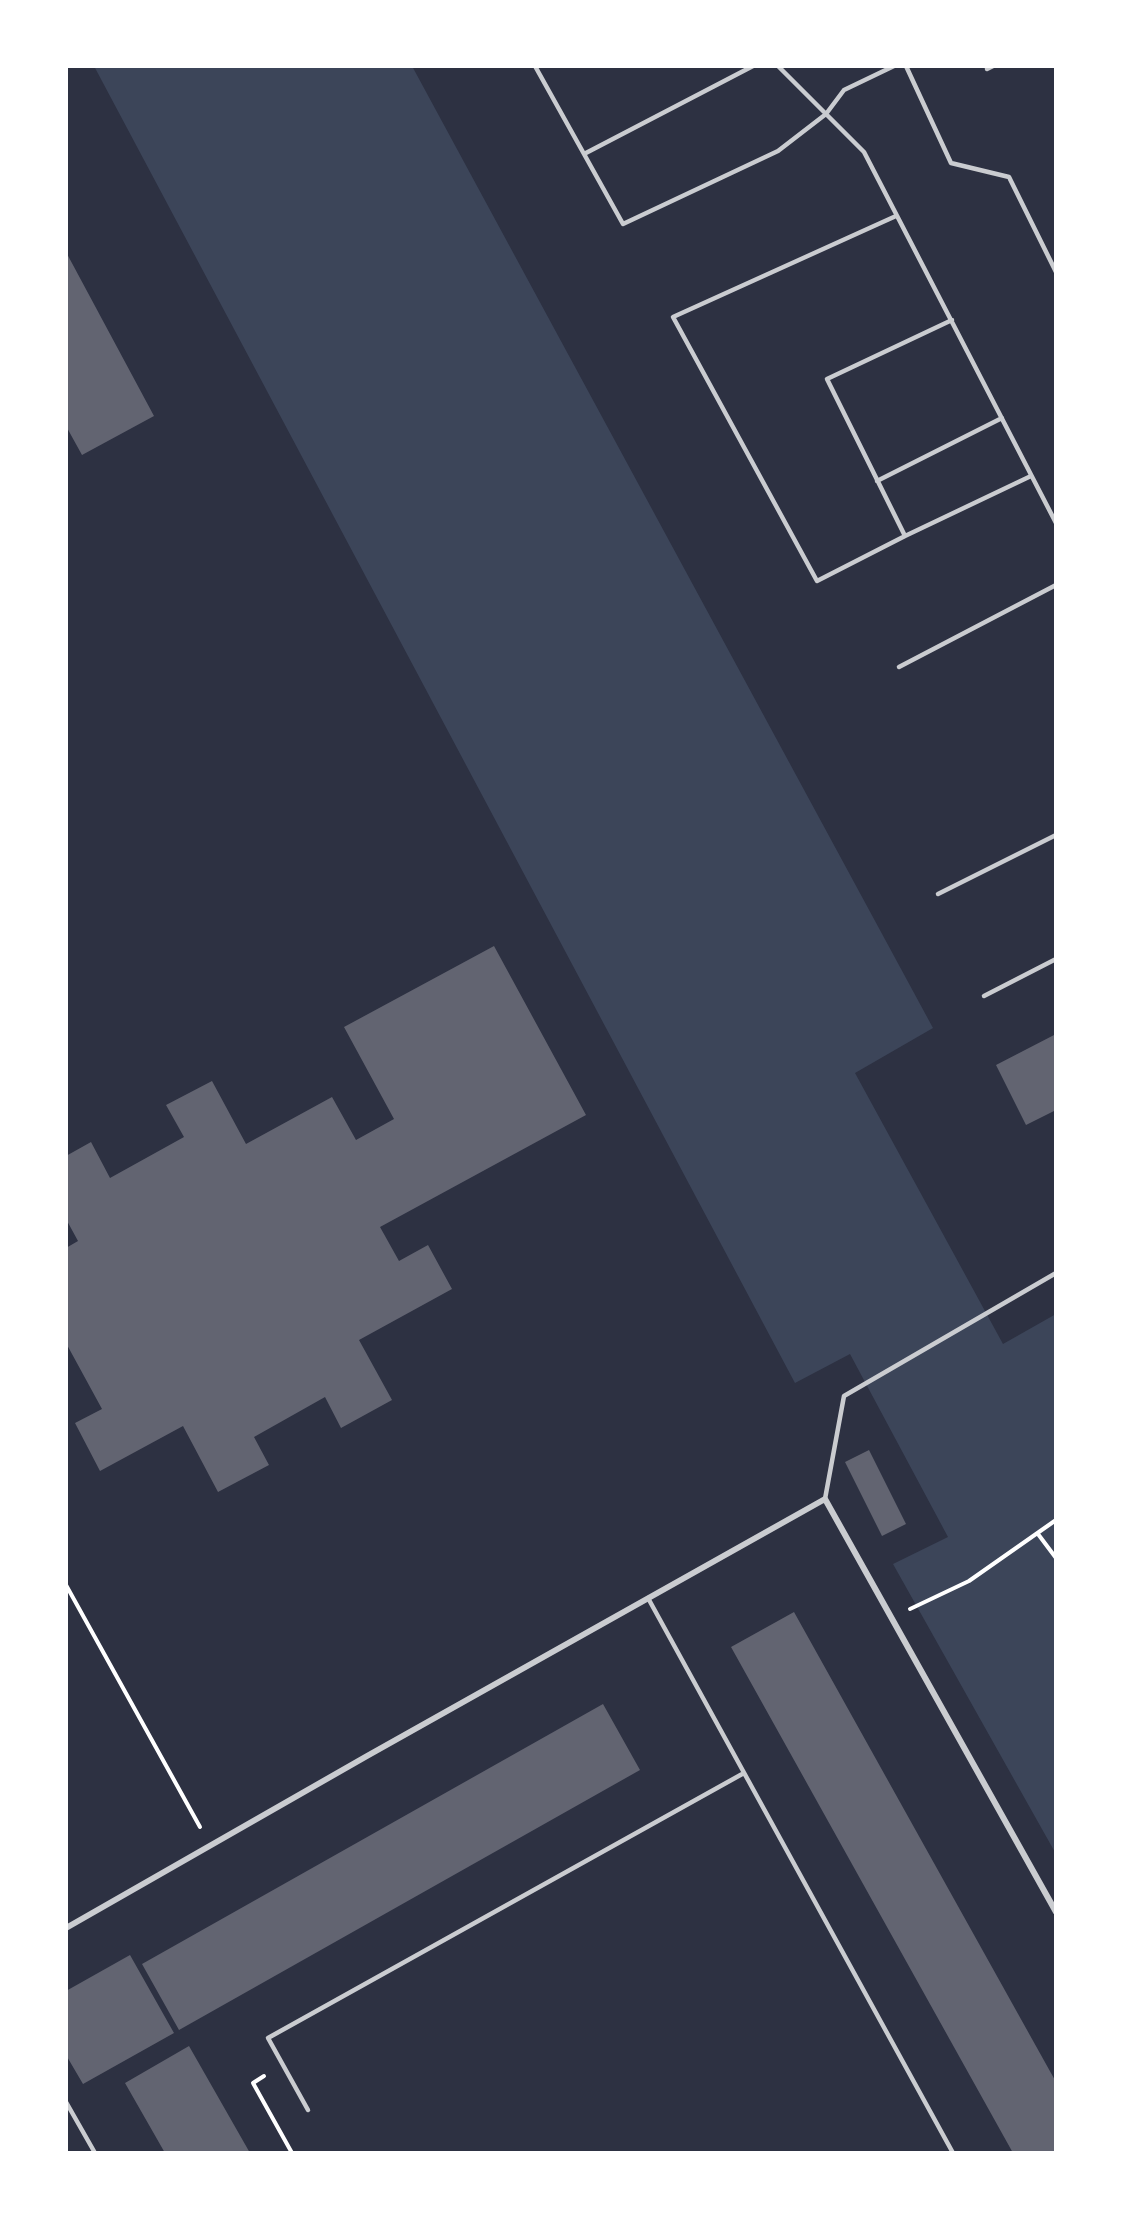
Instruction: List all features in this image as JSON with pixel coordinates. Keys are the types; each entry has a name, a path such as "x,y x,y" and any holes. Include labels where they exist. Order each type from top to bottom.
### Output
{"street":[{"path":"66,1928 825,1498 1056,1912"}],"lane":[{"path":"536,66 623,224 778,151 826,114 844,90 894,66"},
{"path":"584,154 753,66"},
{"path":"778,66 864,152 1056,523"},
{"path":"906,66 951,163 1009,177 1056,272"},
{"path":"987,69 993,66"},
{"path":"896,216 673,317 817,581 904,536 1031,476"},
{"path":"904,536 827,380 951,320"},
{"path":"877,481 1002,418"},
{"path":"899,667 1056,585"},
{"path":"938,894 1056,835"},
{"path":"984,996 1056,959"},
{"path":"825,1498 844,1396 1056,1273"},
{"path":"648,1598 953,2153"},
{"path":"308,2110 268,2038 744,1773"},
{"path":"66,2102 95,2153"}],"path":[{"path":"893,1617 969,1581 1056,1520"},
{"path":"1038,1534 1056,1558"},
{"path":"66,1585 210,1846"},
{"path":"283,2065 253,2082 292,2153"}],"shaded area":[{"path":"94,66 412,66 933,1028 855,1073 1003,1344 1056,1314 1056,1854 893,1564 948,1537 850,1354 795,1383"}],"building":[{"path":"66,252 154,416 82,455 66,426"},
{"path":"494,946 586,1115 380,1227 399,1261 428,1245 452,1289 359,1340 392,1400 341,1428 325,1397 254,1437 269,1465 218,1492 183,1426 100,1471 75,1423 102,1409 66,1343 66,1248 78,1241 66,1219 66,1156 91,1142 110,1178 184,1137 166,1105 212,1081 246,1144 332,1097 356,1140 394,1119 344,1027"},
{"path":"1056,1034 1056,1110 1026,1125 996,1065"},
{"path":"869,1450 906,1524 882,1536 845,1462"},
{"path":"794,1612 1056,2082 1056,2153 1013,2153 731,1647"},
{"path":"603,1704 640,1770 179,2030 142,1964"},
{"path":"130,1955 174,2033 83,2084 66,2055 66,1991"},
{"path":"189,2046 250,2153 165,2153 125,2083"}]}
